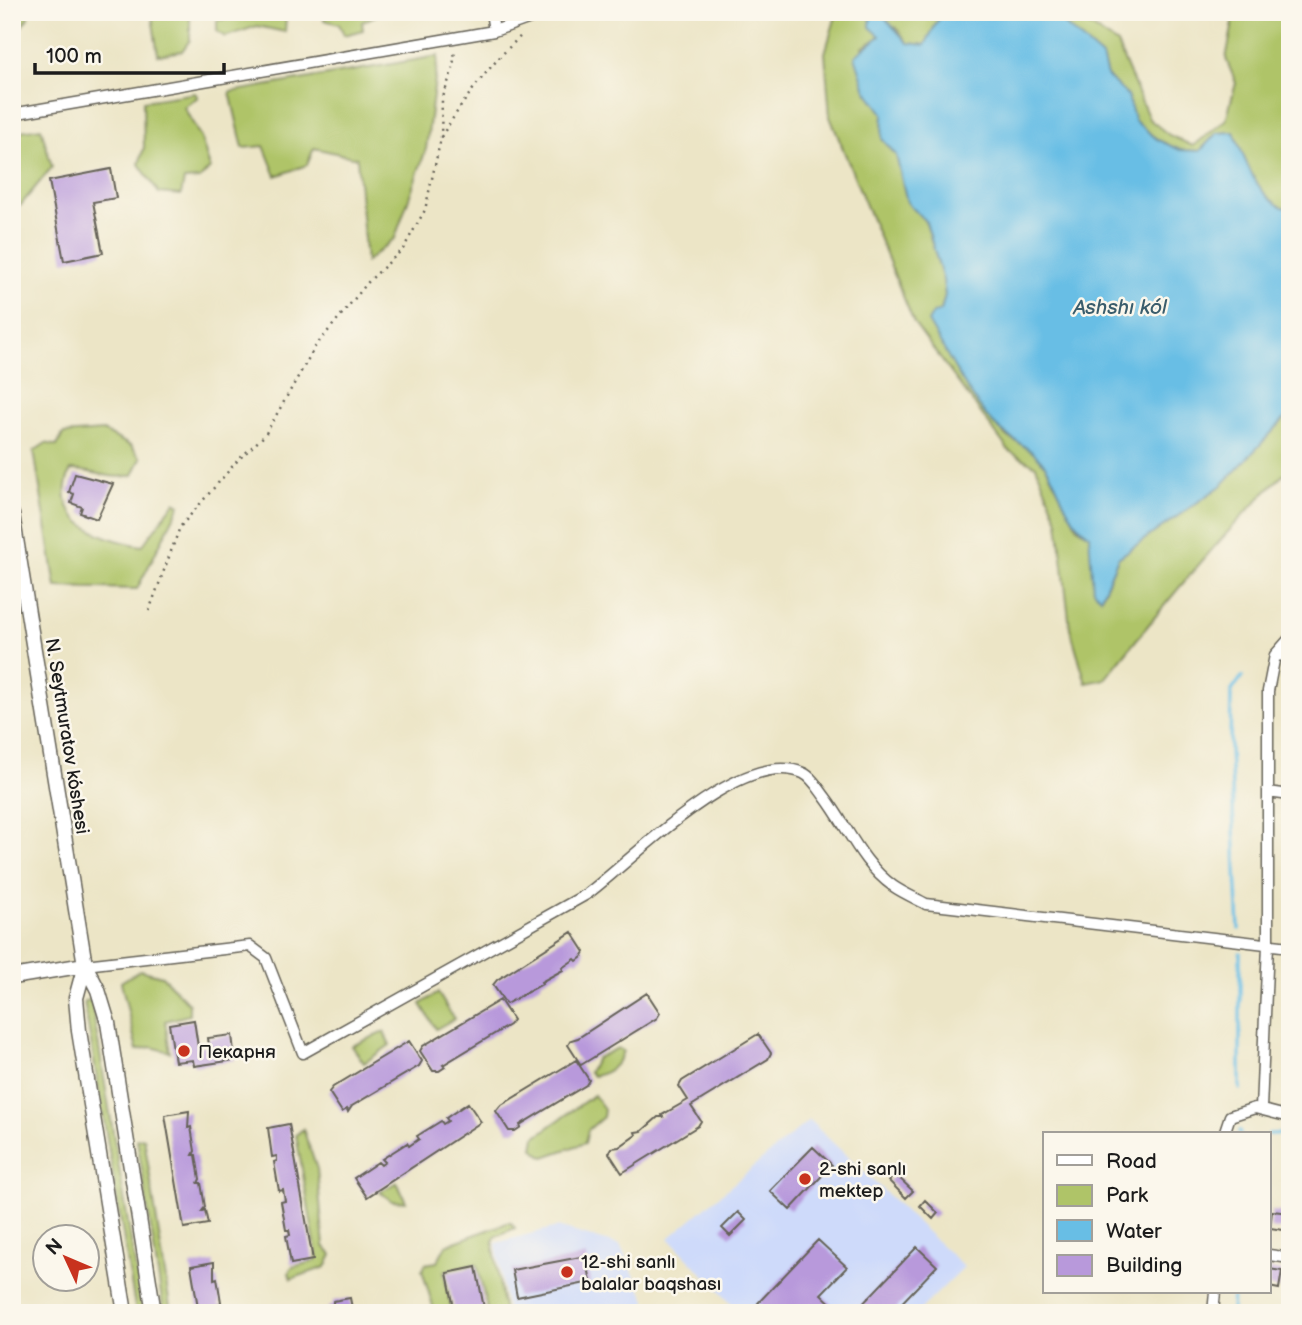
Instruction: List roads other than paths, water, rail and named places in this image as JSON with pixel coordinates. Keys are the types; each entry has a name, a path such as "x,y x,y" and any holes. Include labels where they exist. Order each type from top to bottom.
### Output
{"street":[{"path":"491,12 494,31"},
{"path":"12,114 494,31 547,12"},
{"name":"N. Seytmuratov kóshesi","path":"12,514 85,965"},
{"path":"1261,1109 1268,945 1268,691 1275,655 1290,638"},
{"path":"1275,655 1290,656"},
{"path":"12,977 85,965 250,946 266,958 303,1053 587,894 620,869 671,822 726,786 764,770 788,768 807,775 860,851 891,885 926,904 1290,947"},
{"path":"1268,792 1290,795"},
{"path":"85,965 76,998 79,1031 125,1313"},
{"path":"85,965 98,990 108,1023 155,1313"},
{"path":"1225,1132 1230,1116 1261,1109 1290,1117"},
{"path":"1270,1255 1290,1258"},
{"path":"1213,1313 1215,1294"}],"water":[{"name":"Ashshı kól","path":"942,12 1050,12 1102,57 1107,76 1127,95 1135,121 1158,140 1180,150 1200,151 1217,133 1234,132 1261,189 1270,199 1290,209 1290,413 1222,485 1118,558 1101,597 1093,590 1089,535 1074,521 1047,468 1035,454 999,429 984,413 928,322 933,313 941,311 945,295 943,280 926,222 907,202 896,155 882,139 883,113 866,90 855,56 880,36 870,27 871,14 884,17 908,43 925,45"}],"waterway":[{"path":"1239,929 1230,749 1231,692 1242,677"},
{"path":"1240,953 1240,1089"},
{"path":"1270,1134 1290,1133"},
{"path":"1232,1313 1233,1294"}],"place":[{"name":"Пекарня","path":"184,1051"},
{"name":"2-shi sanlı mektep","path":"805,1179"},
{"name":"12-shi sanlı balalar baqshası","path":"567,1272"}]}
